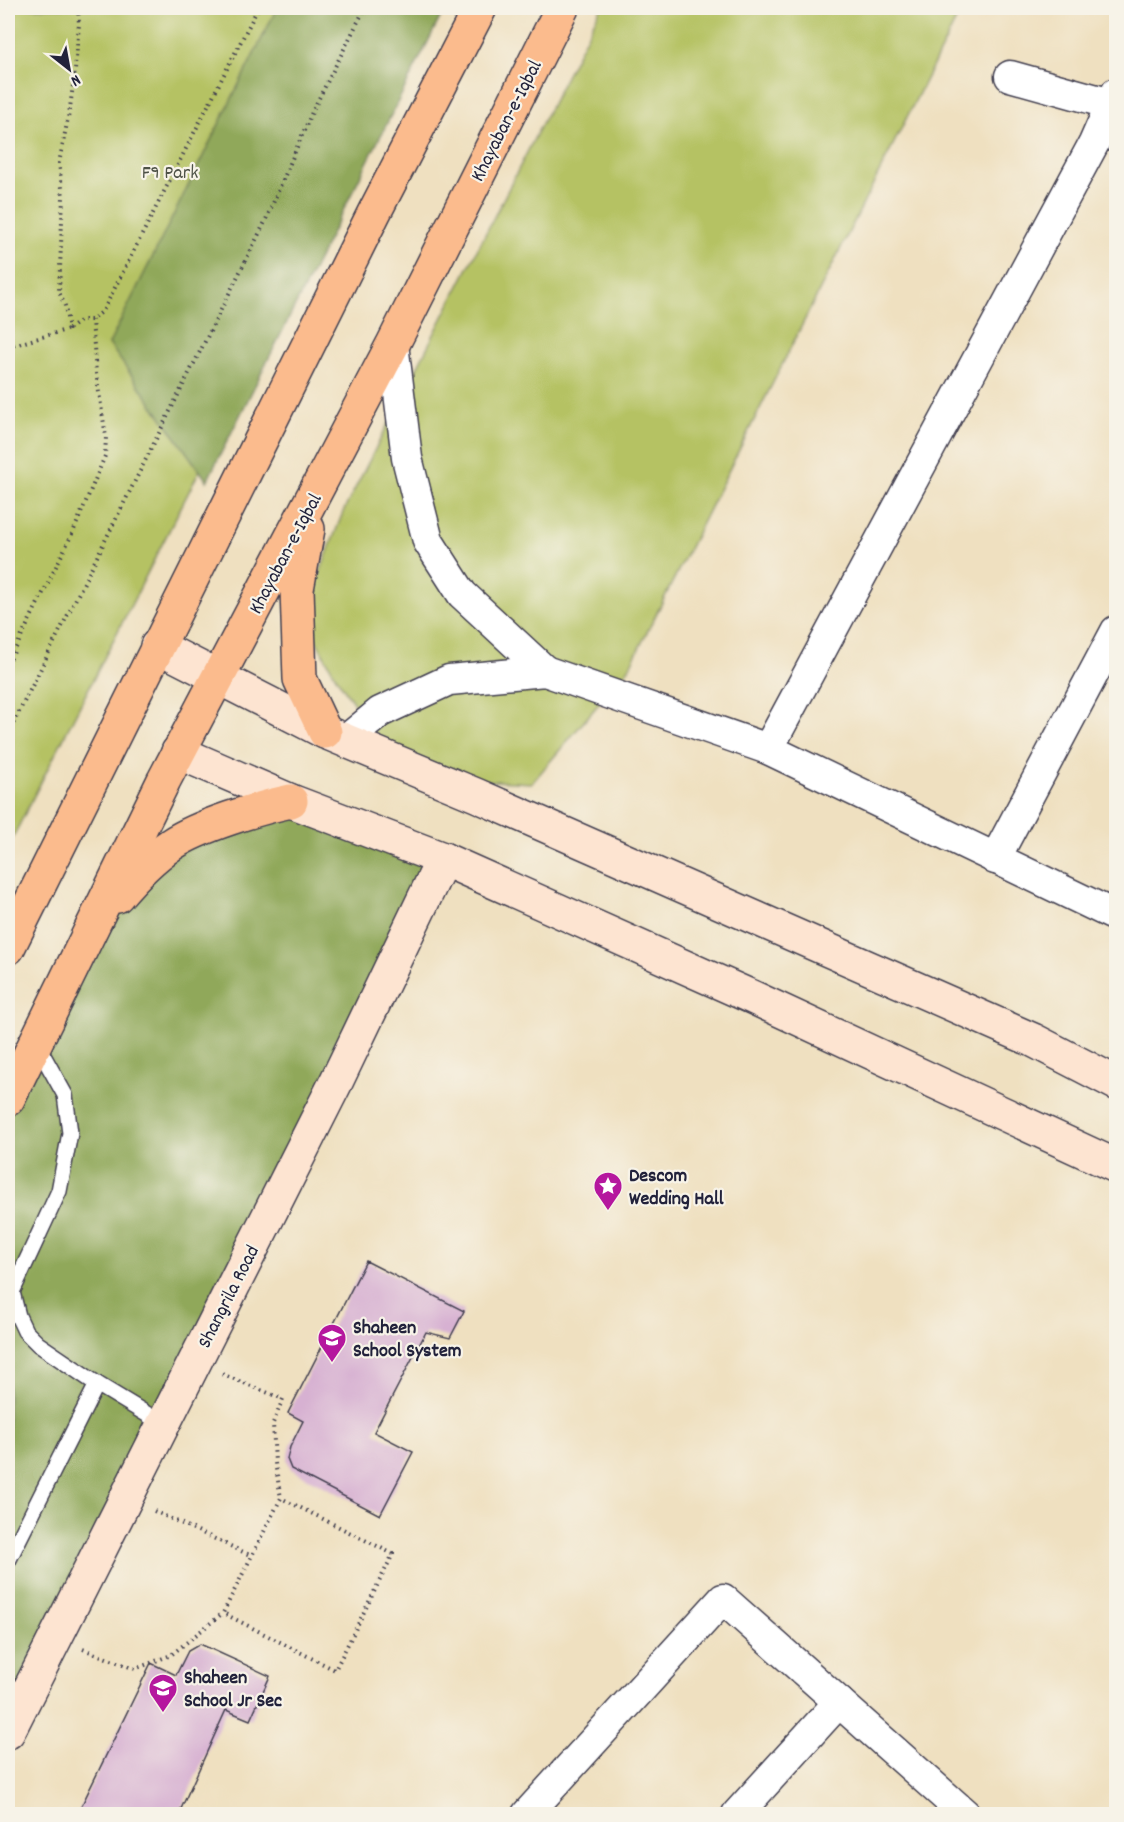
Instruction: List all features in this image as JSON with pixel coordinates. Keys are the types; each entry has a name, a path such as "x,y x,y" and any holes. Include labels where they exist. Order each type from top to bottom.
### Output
{"main road":[{"path":"8,948 157,646 480,8"},
{"name":"Khayaban-e-Iqbal","path":"8,1099 92,923 178,752 393,344 562,8"},
{"path":"312,500 297,590 300,679 335,737"},
{"path":"92,923 135,876 172,844 201,830 272,805 291,801"}],"street":[{"path":"768,749 1105,147 1114,98 1010,76"},
{"path":"393,344 407,458 428,542 462,594 544,671 768,749 1116,916"},
{"path":"995,859 1116,631"},
{"path":"157,646 335,737 476,795 1033,1040 1116,1083"},
{"path":"335,737 380,712 449,680 544,671"},
{"path":"178,752 291,801 443,859 752,997 1116,1166"},
{"name":"Shangrila Road","path":"8,1732 336,1080 443,859"},
{"path":"527,1815 723,1599 961,1813"},
{"path":"737,1815 838,1702"}],"lane":[{"path":"36,1043 65,1095 70,1133 59,1191 12,1292 18,1316 25,1331 38,1344 97,1384 163,1424"},
{"path":"8,1561 97,1384"}],"path":[{"path":"69,329 65,306 59,292 63,197 59,163 75,69 78,8"},
{"path":"8,347 69,329 81,320 92,320 103,311 258,8"},
{"path":"8,734 265,222 312,112 365,8"},
{"path":"8,664 74,530 105,456 106,437 96,373 92,320"},
{"path":"55,1638 135,1669 171,1655 223,1613 252,1556 281,1497 275,1463 273,1423 283,1399 194,1363"},
{"path":"126,1497 252,1556"},
{"path":"223,1613 334,1670 393,1554 281,1497"}],"green space":[{"name":"F9 Park","path":"8,8 435,8 8,847"},
{"path":"277,8 445,8 207,481 109,344"},
{"path":"601,8 962,8 629,668 532,783 401,776 335,675 303,617 343,512"},
{"path":"272,805 443,859 8,1728 8,1099 92,923 172,844"}],"building":[{"path":"366,1261 464,1311 450,1338 426,1332 374,1432 413,1452 380,1515 291,1469 287,1459 290,1447 303,1421 288,1413"},
{"path":"200,1644 270,1676 250,1720 226,1710 180,1811 188,1814 78,1813 151,1663 176,1675 188,1651"}],"place":[{"name":"Descom Wedding Hall","path":"608,1212"},
{"name":"Shaheen School System","path":"332,1364"},
{"name":"Shaheen School Jr Sec","path":"163,1714"}]}
